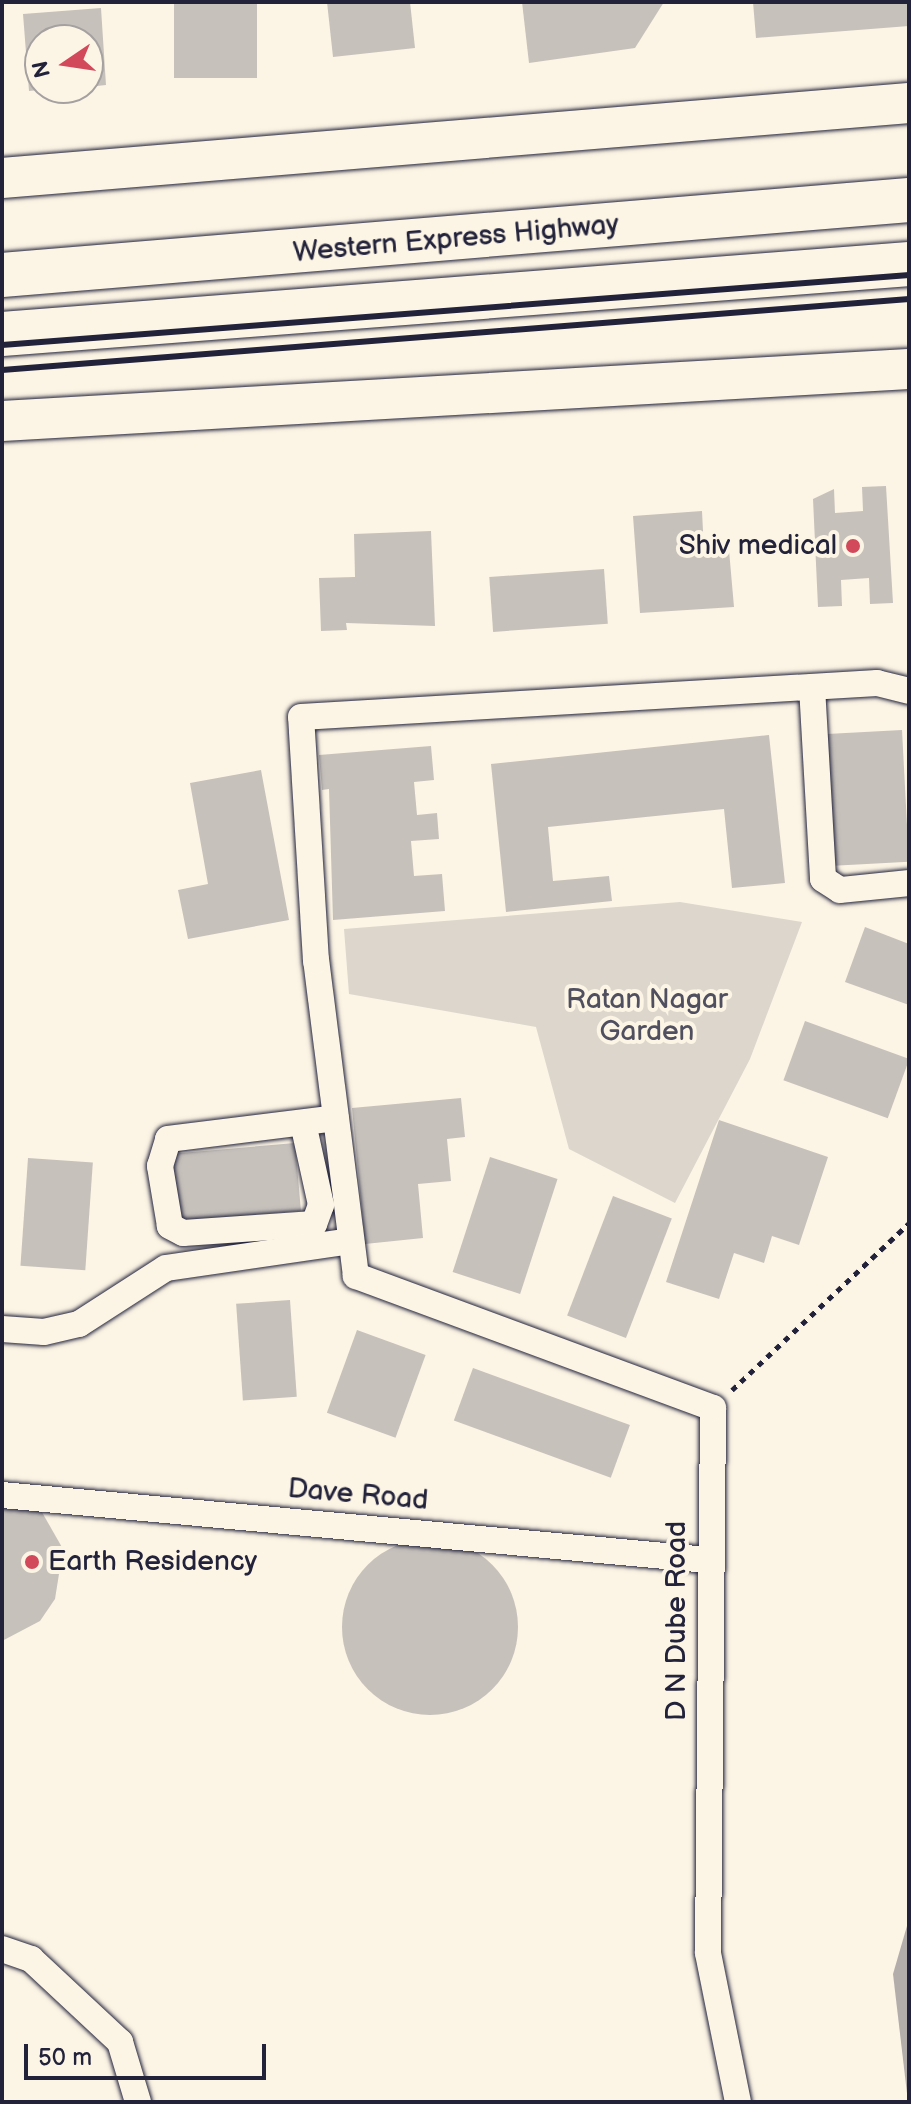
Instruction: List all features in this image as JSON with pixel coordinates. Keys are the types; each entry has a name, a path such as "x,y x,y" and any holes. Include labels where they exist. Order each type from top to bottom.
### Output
{"highway":[{"name":"Western Express Highway","path":"2,275 909,200"},
{"name":"Western Express Highway","path":"2,334 909,264"}],"main road":[{"path":"2,178 909,103"},
{"path":"2,421 909,369"}],"street":[{"path":"713,1408 356,1276 316,961 301,717 877,683 909,691"},
{"path":"812,687 823,879 840,890 909,883"},
{"path":"303,1123 321,1205 314,1224 183,1233 170,1226 160,1166 168,1139 336,1118"},
{"path":"2,1329 44,1332 79,1324 166,1268 351,1241"},
{"name":"D N Dube Road","path":"713,1408 708,1560 708,1953 738,2102"},
{"name":"Dave Road","path":"2,1495 708,1560"},
{"path":"2,1949 31,1959 120,2042 138,2102"}],"path":[{"path":"713,1408 909,1223"}],"green space":[{"name":"Ratan Nagar Garden","path":"680,902 802,922 750,1059 675,1203 569,1149 536,1027 349,994 344,929"}],"shaded area":[{"path":"909,1919 909,2102 908,2102 893,1974"}],"building":[{"path":"174,2 257,2 257,78 174,78"},
{"path":"327,2 410,2 415,48 333,57"},
{"path":"522,2 664,2 635,48 529,63"},
{"path":"753,2 909,2 909,26 756,38"},
{"path":"101,8 102,24 24,24 24,27 23,14"},
{"name":"Shiv medical","path":"886,486 893,603 870,604 869,578 841,580 842,606 818,607 813,499 834,489 835,513 863,511 862,487"},
{"path":"702,511 704,551 729,550 734,607 640,613 633,516"},
{"path":"431,531 435,626 346,623 347,630 321,631 319,578 355,577 354,534"},
{"path":"604,569 608,624 493,632 489,577"},
{"path":"902,730 909,862 834,866 827,734"},
{"path":"769,735 785,883 732,888 724,809 548,827 553,881 609,876 612,901 506,912 491,764"},
{"path":"431,746 434,780 414,782 417,815 437,813 439,839 411,841 414,876 442,874 445,911 333,920 329,789 322,790 319,755"},
{"path":"261,770 289,920 188,939 178,890 208,884 190,783"},
{"path":"865,927 909,944 909,1005 845,982"},
{"path":"805,1021 909,1059 888,1118 783,1080"},
{"path":"461,1098 465,1137 447,1139 451,1181 418,1184 423,1238 365,1244 352,1108"},
{"path":"719,1120 828,1157 799,1245 772,1236 764,1263 734,1253 719,1299 666,1282"},
{"path":"295,1143 301,1211 178,1221 172,1154"},
{"path":"490,1157 558,1179 520,1294 453,1272"},
{"path":"28,1158 93,1163 85,1270 20,1266"},
{"path":"613,1196 672,1219 626,1338 567,1315"},
{"path":"290,1300 297,1397 243,1401 236,1304"},
{"path":"357,1330 426,1355 395,1438 327,1413"},
{"path":"473,1368 630,1425 611,1478 454,1421"},
{"name":"Earth Residency","path":"2,1483 35,1500 63,1549 55,1599 40,1621 2,1641"},
{"path":"430,1539 464,1546 492,1565 511,1593 518,1627 511,1661 492,1689 464,1708 430,1715 396,1708 368,1689 349,1661 342,1627 349,1593 368,1565 396,1546"}],"railway":[{"path":"2,345 909,275"},
{"path":"2,370 909,299"}],"place":[{"name":"Shiv medical","path":"853,546"},
{"name":"Earth Residency","path":"32,1562"}]}
